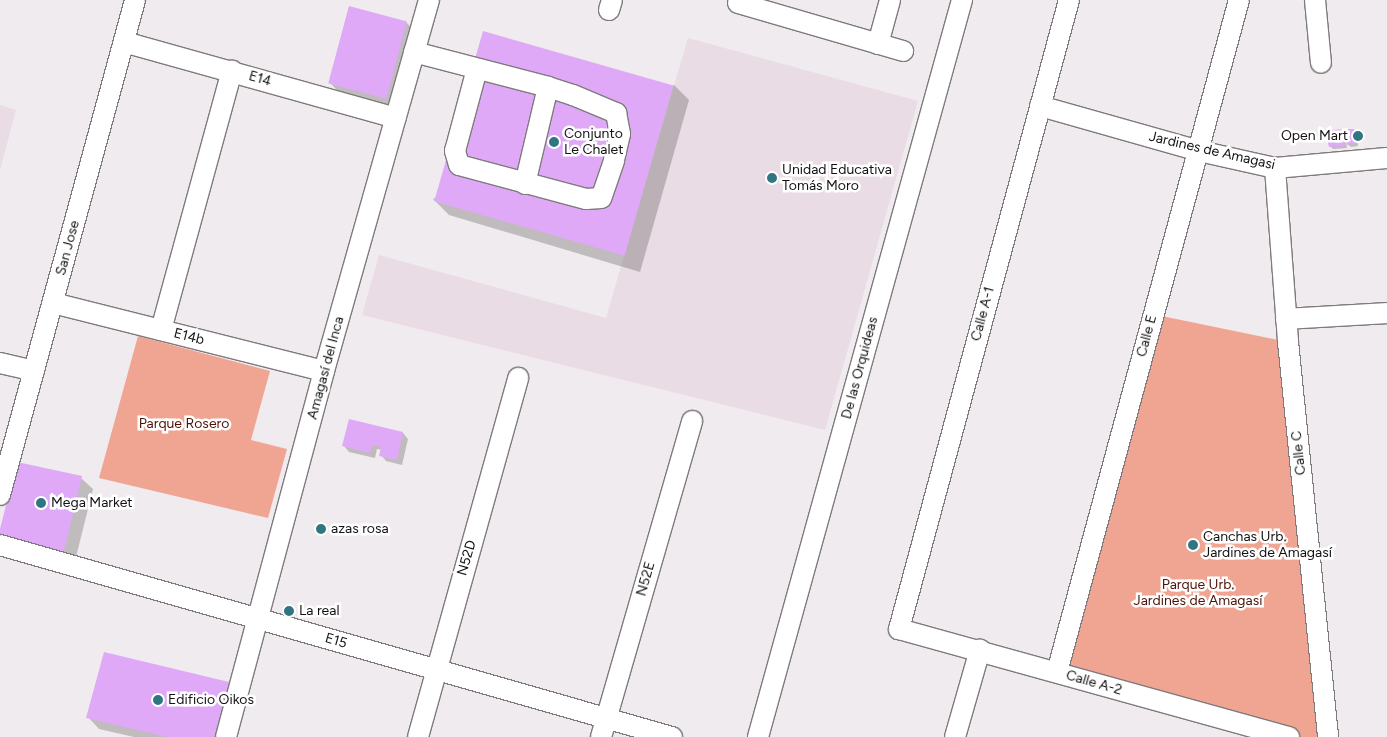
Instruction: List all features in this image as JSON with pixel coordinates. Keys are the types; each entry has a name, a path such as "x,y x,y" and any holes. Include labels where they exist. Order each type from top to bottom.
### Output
{"street":[{"name":"San Jose","path":"0,495 6,452 34,371 135,0"},
{"name":"Amagasí del Inca","path":"226,737 324,372 429,0"},
{"path":"878,44 890,0"},
{"name":"De las Orquideas","path":"758,737 962,0"},
{"name":"Calle A-1","path":"899,629 1069,0"},
{"name":"Calle E","path":"1057,672 1152,314 1199,150 1239,0"},
{"path":"1315,0 1321,63"},
{"path":"746,3 903,52"},
{"name":"E14","path":"124,42 396,118"},
{"path":"414,52 548,87 607,107 616,113 620,134 614,161 601,198 586,199 459,165 455,151 477,69"},
{"path":"162,330 232,71"},
{"path":"525,184 548,87"},
{"name":"Jardines de Amagasi","path":"1040,106 1199,150 1275,168 1387,158"},
{"name":"Calle C","path":"1275,168 1286,319 1328,737"},
{"name":"E14b","path":"53,303 324,372"},
{"path":"1286,319 1387,313"},
{"path":"0,363 34,371"},
{"name":"N52D","path":"418,737 518,378"},
{"name":"N52E","path":"604,728 692,421"},
{"name":"E15","path":"0,545 258,620 436,669 604,728 672,737"},
{"name":"Calle A-2","path":"899,629 1289,737"},
{"path":"955,737 980,650"}],"shaded area":[{"name":"Unidad Educativa Tomás Moro","path":"688,38 918,101 825,430 362,315 379,255 606,318"},
{"path":"0,105 16,110 0,170"}],"green space":[{"name":"Parque Urb. Jardines de Amagasí","path":"1152,314 1288,342 1328,737 1289,737 1057,672"},
{"name":"Parque Rosero","path":"138,336 270,371 251,440 287,449 268,518 99,478"}],"building":[{"path":"349,6 407,22 386,99 328,83"},
{"name":"Conjunto Le Chalet","path":"483,31 673,86 625,256 434,201"},
{"path":"1343,129 1345,146 1329,147 1325,131"},
{"path":"1345,129 1354,129 1356,143 1347,145"},
{"path":"349,419 403,432 397,460 379,456 381,447 372,445 370,453 342,446"},
{"name":"Mega Market","path":"17,462 82,476 62,559 0,544 0,529"},
{"name":"Edificio Oikos","path":"104,652 229,682 214,737 167,737 86,718"}],"place":[{"name":"Open Mart","path":"1358,136"},
{"name":"Conjunto Le Chalet","path":"554,142"},
{"name":"Unidad Educativa Tomás Moro","path":"772,178"},
{"name":"Mega Market","path":"41,503"},
{"name":"azas rosa","path":"321,529"},
{"name":"Canchas Urb. Jardines de Amagasí","path":"1193,545"},
{"name":"La real","path":"289,611"},
{"name":"Edificio Oikos","path":"158,700"}]}
